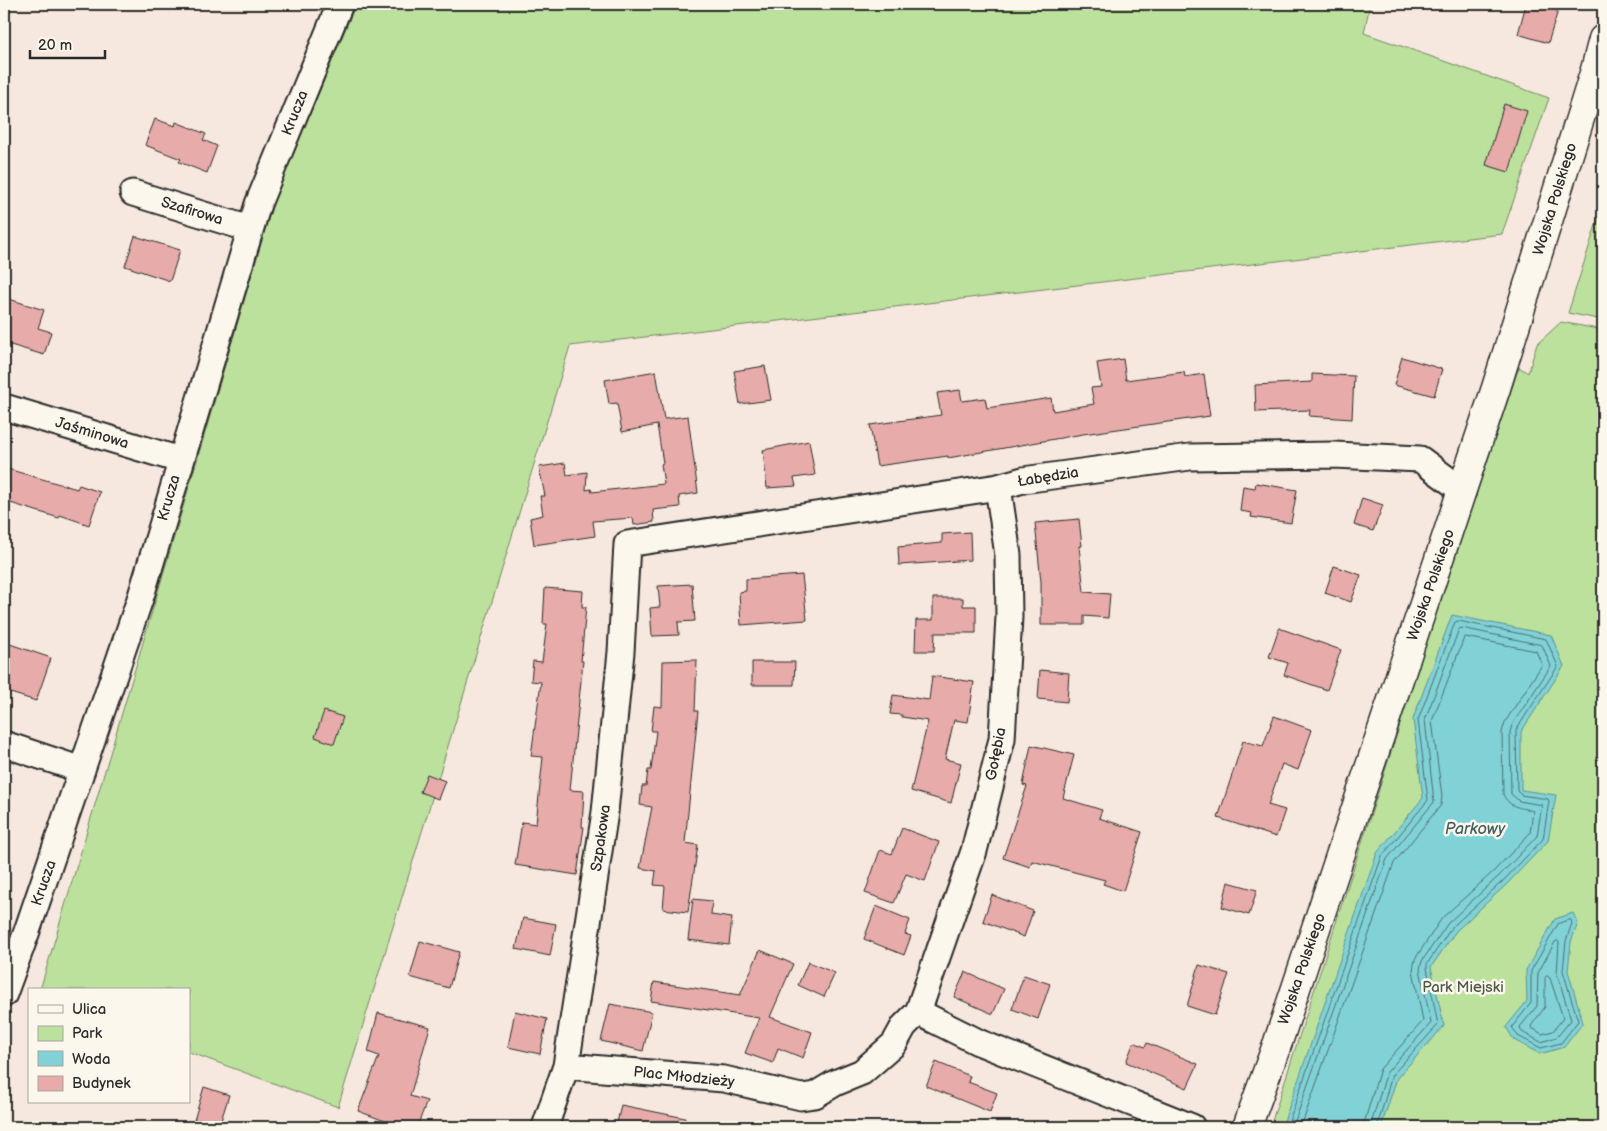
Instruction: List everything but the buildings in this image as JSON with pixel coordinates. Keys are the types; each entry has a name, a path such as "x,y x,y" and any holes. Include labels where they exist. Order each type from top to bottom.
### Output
{"street":[{"name":"Krucza","path":"4,994 141,596 180,460 258,204 340,4"},
{"name":"Wojska Polskiego","path":"1247,1127 1278,1042 1462,491 1519,315 1603,39"},
{"name":"Szafirowa","path":"133,193 250,229"},
{"name":"Jaśminowa","path":"4,407 180,460"},
{"name":"Łabędzia","path":"627,544 998,487 1023,480 1190,456 1334,455 1420,459 1462,491"},
{"name":"Gołębia","path":"918,1012 974,851 1002,739 1009,616 1008,555 998,487"},
{"name":"Szpakowa","path":"545,1127 566,1066 605,812 621,652 627,544"},
{"path":"4,744 82,770"},
{"path":"918,1012 978,1042 1192,1127"},
{"name":"Plac Młodzieży","path":"566,1066 724,1079 802,1097 815,1095 835,1083 862,1072 894,1044 904,1026 918,1012"}],"green space":[{"path":"356,4 1370,4 1364,33 1549,98 1502,234 570,346 338,1107 190,1052 190,988 41,988 274,200"},
{"path":"1603,203 1603,320 1568,313"},
{"name":"Park Miejski","path":"1561,322 1603,330 1603,1127 1270,1127 1435,616 1519,367 1528,373 1537,344"}],"water":[{"name":"Parkowy","path":"1452,615 1551,635 1564,666 1521,732 1521,790 1556,795 1548,841 1507,884 1456,931 1431,967 1444,1026 1397,1078 1381,1127 1282,1127 1377,853 1423,798 1413,719"},
{"path":"1573,913 1578,923 1571,942 1568,971 1583,1023 1564,1047 1540,1054 1514,1040 1506,1027 1527,1001 1526,970 1555,919"}]}
